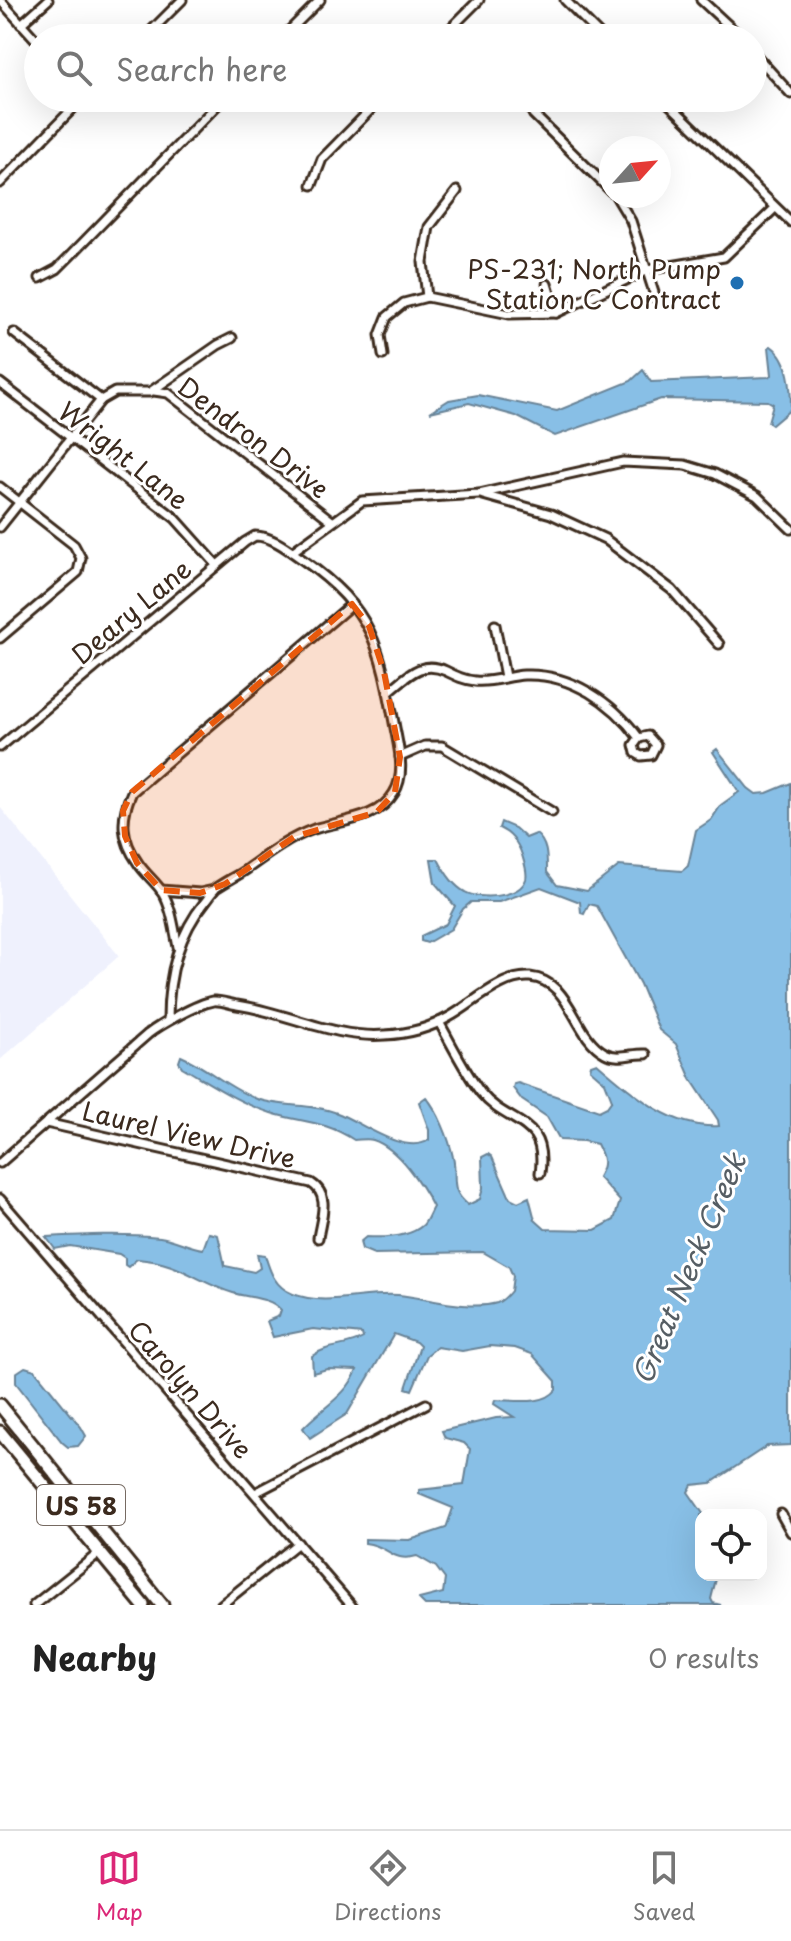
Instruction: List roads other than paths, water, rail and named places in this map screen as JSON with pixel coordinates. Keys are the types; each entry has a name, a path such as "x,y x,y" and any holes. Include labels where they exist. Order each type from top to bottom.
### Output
{"main road":[{"name":"US 58","path":"0,1405 162,1605"},
{"name":"US 58","path":"0,1432 143,1605"},
{"path":"44,1487 57,1476"}],"street":[{"path":"0,0 24,27"},
{"path":"21,24 48,0"},
{"path":"158,24 182,0"},
{"path":"296,24 320,0"},
{"path":"455,24 479,0"},
{"path":"565,0 589,24"},
{"path":"701,0 727,24"},
{"path":"767,67 791,94"},
{"path":"0,183 69,112"},
{"path":"40,278 57,269 210,112"},
{"path":"312,185 322,159 368,112"},
{"path":"677,112 791,222"},
{"path":"533,114 599,179"},
{"path":"427,297 423,262 429,227 457,191"},
{"path":"623,208 631,221 656,299"},
{"path":"383,355 380,335 387,317 404,303 427,297 509,314 556,313 647,270 724,257 775,208"},
{"path":"547,284 556,313"},
{"path":"14,333 101,400"},
{"path":"0,527 101,400 115,392 150,392 232,338"},
{"name":"Wright Lane","path":"0,383 175,518 217,565"},
{"name":"Dendron Drive","path":"150,392 168,393 332,521"},
{"path":"168,1020 169,996 186,927 214,890 294,837 383,808 399,786 400,757 373,635 352,604 328,579 292,552 362,501 479,494 623,462 685,465 715,474 757,496 791,529"},
{"path":"0,487 78,549 81,565 78,572 0,638"},
{"path":"479,494 551,514 605,539 672,590 719,644"},
{"name":"Deary Lane","path":"0,747 250,538 263,536 292,552"},
{"path":"178,950 170,907 161,890 137,863 125,836 123,811 132,792 352,604"},
{"path":"495,625 505,677"},
{"path":"388,692 414,671 427,666 474,681 540,676 575,685 616,712 639,738"},
{"path":"400,757 425,746 442,746 552,812"},
{"path":"161,890 200,893 214,890"},
{"path":"0,1163 148,1034 168,1020 213,1001 267,1010 353,1035 394,1035 439,1022 504,983 530,977 545,982 559,993 589,1039 604,1053 615,1056 646,1054"},
{"path":"439,1022 484,1097 526,1125 536,1136 541,1152 540,1173"},
{"name":"Laurel View Drive","path":"46,1123 311,1183 319,1189 323,1198 318,1238"},
{"name":"Carolyn Drive","path":"0,1199 351,1605"},
{"path":"255,1493 426,1404"},
{"path":"781,1514 791,1532"},
{"path":"221,1605 298,1543"},
{"path":"34,1605 99,1553"}],"water":[{"path":"771,346 786,366 791,401 791,409 772,425 768,422 773,404 768,401 661,399 555,436 516,416 469,403 430,412 449,400 478,395 557,411 631,381 643,370 651,382 768,377 772,375"},
{"name":"Great Neck Creek","path":"717,749 756,794 791,783 791,1445 767,1446 711,1483 692,1485 688,1492 700,1509 695,1509 695,1581 716,1581 711,1599 713,1603 721,1605 425,1605 419,1599 443,1593 445,1579 436,1567 417,1556 396,1556 365,1543 365,1539 410,1540 446,1528 453,1508 419,1494 419,1490 464,1485 470,1449 464,1443 445,1438 442,1431 496,1418 514,1417 494,1404 495,1400 528,1401 551,1395 556,1390 556,1381 532,1354 515,1348 490,1346 462,1351 437,1347 427,1355 412,1390 406,1388 420,1346 394,1334 347,1414 310,1438 303,1428 347,1387 357,1370 327,1369 313,1373 312,1356 357,1341 363,1338 362,1334 313,1329 273,1337 267,1321 279,1316 281,1310 271,1303 220,1289 165,1264 137,1259 128,1267 125,1258 119,1254 70,1246 55,1249 46,1237 146,1236 166,1238 203,1249 209,1233 218,1235 225,1266 254,1272 260,1268 257,1254 265,1255 278,1283 293,1294 306,1298 398,1295 473,1306 499,1302 511,1291 513,1276 509,1267 483,1252 374,1254 362,1249 360,1242 366,1237 396,1236 417,1229 433,1207 416,1178 400,1159 373,1140 354,1140 323,1125 271,1113 248,1104 182,1067 179,1062 181,1056 257,1099 327,1110 407,1144 429,1140 429,1130 419,1102 426,1097 446,1133 453,1157 456,1188 468,1205 480,1199 483,1188 482,1157 488,1154 510,1198 518,1202 529,1197 535,1220 545,1229 595,1230 614,1220 620,1201 598,1177 603,1161 597,1144 560,1140 547,1117 522,1100 513,1088 514,1084 599,1111 612,1100 605,1082 590,1069 597,1063 668,1115 701,1125 719,1126 718,1120 691,1079 676,1044 659,1030 640,984 597,906 589,904 584,914 581,913 580,902 541,887 499,902 471,902 451,929 427,943 421,941 421,936 446,924 455,906 435,883 431,859 438,859 452,882 471,895 498,896 516,890 526,879 526,867 516,843 499,828 501,822 515,828 526,838 536,834 540,838 546,852 547,872 557,885 587,891 619,866 682,871 688,866 696,830 711,820 721,805 739,792 713,752"},
{"path":"25,1367 35,1370 81,1427 86,1436 78,1446 68,1447 62,1442 16,1383 16,1373"}],"place":[{"name":"PS-231; North Pump Station C Contract","path":"737,283"}]}
